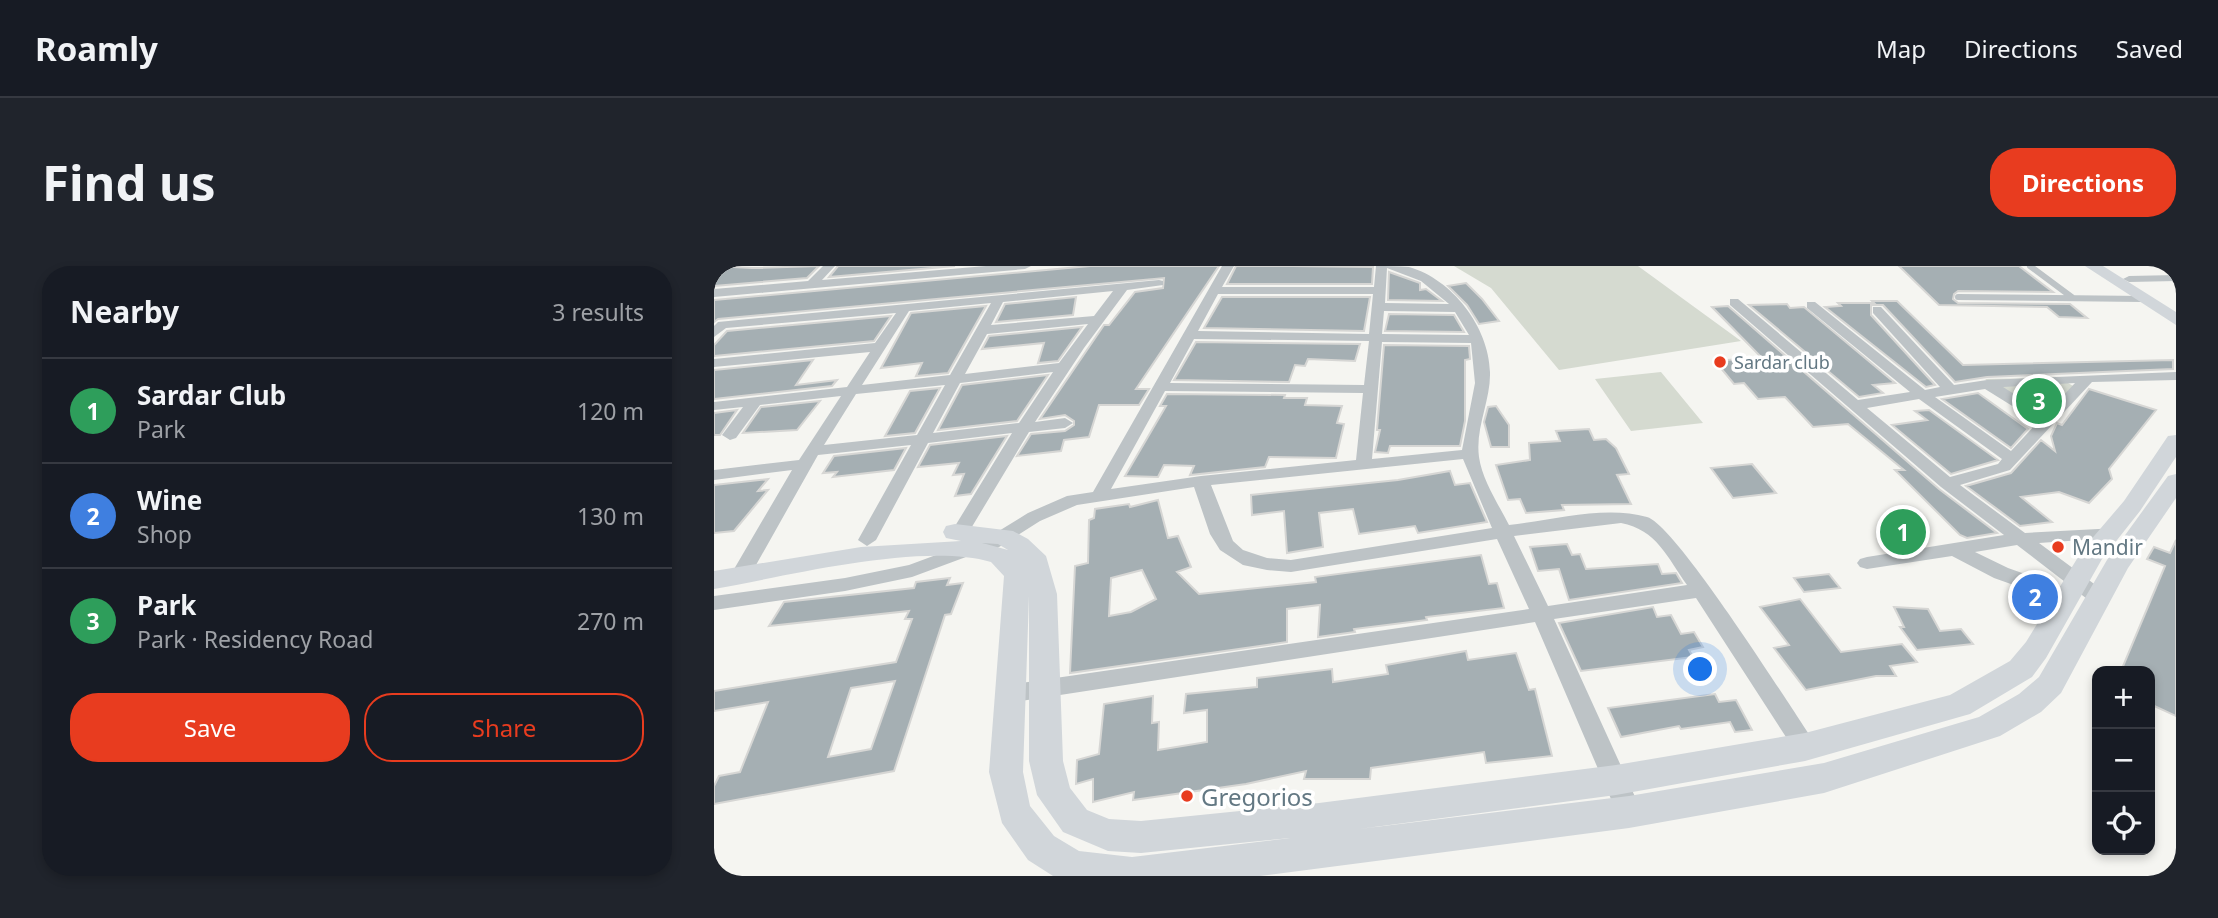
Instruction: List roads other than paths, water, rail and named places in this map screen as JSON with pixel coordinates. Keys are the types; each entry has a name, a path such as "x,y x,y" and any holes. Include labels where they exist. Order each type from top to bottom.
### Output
{"main road":[{"path":"2092,266 2176,320"}],"street":[{"path":"812,284 829,266"},
{"path":"714,293 1025,266"},
{"path":"1100,496 1228,266"},
{"path":"1364,462 1382,266"},
{"path":"1391,266 1421,275 1458,308 1482,354 1483,371 1469,454 1629,812"},
{"path":"2108,266 2176,310"},
{"path":"2129,279 2176,278"},
{"path":"714,333 722,325 1159,284"},
{"path":"979,542 1023,426 1097,319 1123,287"},
{"path":"1214,290 1380,291"},
{"path":"867,540 999,299"},
{"path":"1734,302 1947,483 2081,591"},
{"path":"1811,305 1920,393 2012,458"},
{"path":"1379,307 1458,308"},
{"path":"730,569 808,458 905,308"},
{"path":"1877,310 1949,388"},
{"path":"984,330 1097,319"},
{"path":"1190,335 1475,339"},
{"path":"714,363 880,347"},
{"path":"714,406 1064,367"},
{"path":"1856,405 1987,384 2176,376"},
{"path":"1947,483 2004,467 2046,419 2088,378"},
{"path":"1987,384 2046,419"},
{"path":"1162,387 1371,389"},
{"path":"730,435 755,402"},
{"path":"714,475 926,436 1065,423"},
{"path":"730,569 949,548 979,542 1001,556 1012,566 1017,576 1008,694 1006,772 1014,812 1041,848 1073,868 1132,875 1629,812 1824,778 1989,727 2030,703 2050,685 2081,591 2111,531 2176,441"},
{"path":"714,603 910,572 942,563 979,542 1073,500 1201,481 1364,462 1469,454"},
{"path":"1201,481 1217,536 1232,553 1250,562 1291,566 1503,532 1621,517 1645,522 1657,530 1701,590 1805,747"},
{"path":"730,569 867,540 1019,545 1037,562 1043,594 1046,761 1054,795 1075,821 1108,835 1141,837 1319,819 1616,780 1805,747 1959,705 2000,684 2021,669 2081,591 2116,566 2176,481"},
{"path":"1867,563 2018,539 2111,531"},
{"path":"1954,549 2001,573 2081,591"},
{"path":"1008,694 1701,590"}],"lane":[{"path":"2030,266 2073,298"},
{"path":"1958,297 2143,299"}],"place":[{"name":"Sardar club","path":"1720,362"},
{"name":"Park","path":"2039,401"},
{"name":"Sardar Club","path":"1903,532"},
{"name":"Mandir","path":"2058,547"},
{"name":"Wine","path":"2035,597"},
{"name":"Gregorios","path":"1187,796"}]}
